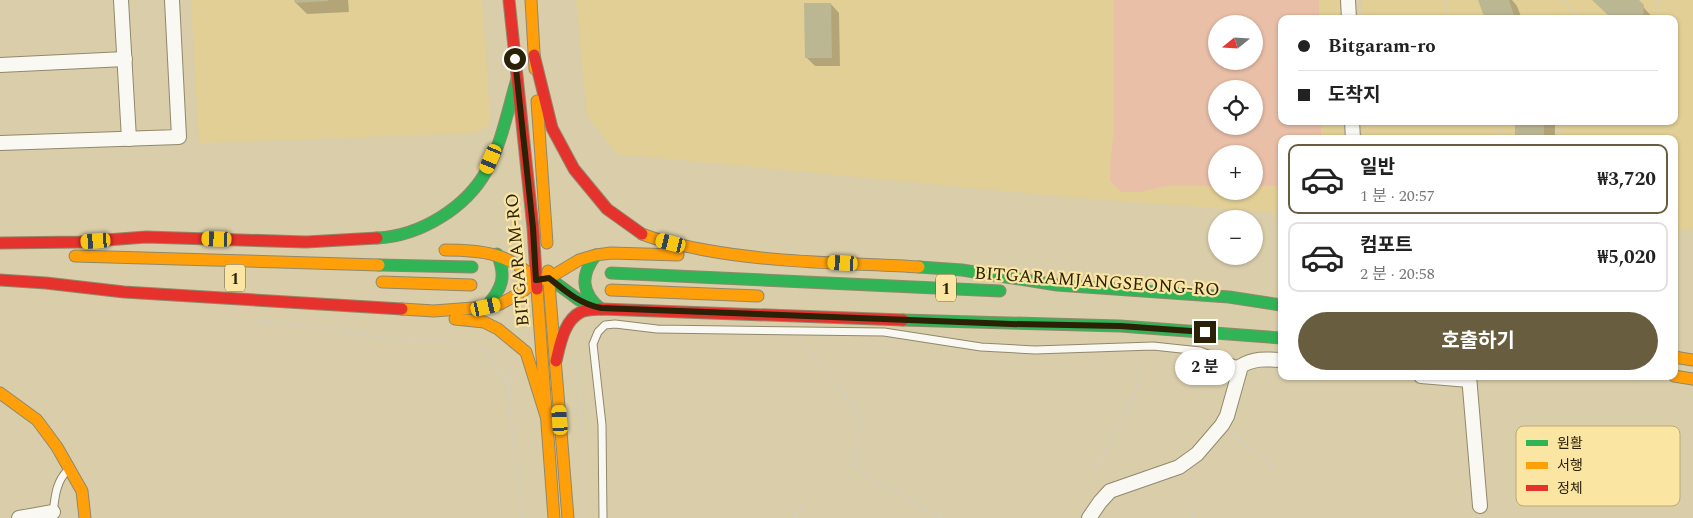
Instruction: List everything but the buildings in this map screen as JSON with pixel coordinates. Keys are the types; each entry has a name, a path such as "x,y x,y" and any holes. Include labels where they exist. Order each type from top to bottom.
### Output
{"main road":[{"name":"BITGARAM-RO","path":"509,0 533,228 554,518"},
{"name":"BITGARAM-RO","path":"531,0 549,278 568,518"},
{"path":"534,54 552,128 574,169 607,210 642,234 688,247 743,257"},
{"path":"0,243 80,242 146,237 306,242 383,238 401,235 421,228 450,212 475,186 486,171 496,147 518,79"},
{"path":"306,242 367,251"},
{"path":"432,250 469,249 497,254 507,257 522,266 536,280"},
{"path":"0,280 46,282 124,292 434,311 486,307 500,304 514,297 536,280 549,278 579,260 611,253 743,257 962,270 1057,285 1229,298 1278,305"},
{"path":"486,307 500,291 503,280 502,262 497,254"},
{"path":"596,255 586,268 585,284 591,301 601,308"},
{"name":"1","path":"68,256 472,267"},
{"path":"0,272 69,274"},
{"name":"BITGARAMJANGSEONG-RO","path":"610,273 673,274 1010,291"},
{"path":"549,278 579,300 591,306 601,308 1011,324 1120,326 1278,338"},
{"path":"373,282 471,285"},
{"path":"611,290 769,296"},
{"name":"BITGARAMJANGSEONG-RO","path":"1030,292 1202,304 1278,314"},
{"path":"556,360 567,326 574,316 582,312 601,308"},
{"path":"434,311 445,318 484,322 498,328 526,352 546,416"},
{"name":"BITGARAMJANGSEONG-RO","path":"1128,315 1278,327"},
{"path":"1678,358 1693,360"},
{"path":"1678,377 1693,379"},
{"path":"1,394 37,420 57,447 82,491 85,518"}],"street":[{"path":"121,0 129,139"},
{"path":"0,143 179,137 172,0"},
{"path":"1348,0 1349,15"},
{"path":"0,65 125,59"},
{"path":"1089,518 1110,491 1179,467 1197,454 1222,425 1227,416 1241,366 1250,360 1278,360"},
{"path":"1469,380 1480,506"},
{"path":"19,518 53,515"}],"lane":[{"path":"603,518 602,425 593,344 598,332 605,325 615,324 657,329 884,332 981,347 1035,350 1153,346 1200,351 1241,366"},
{"path":"53,515 59,482 69,468"}],"path":[{"path":"1445,0 1447,15"},
{"path":"1563,0 1577,15"},
{"path":"1656,0 1659,3 1658,15"},
{"path":"98,312 112,308"},
{"path":"260,320 404,340 452,342 486,351 508,386 523,518"},
{"path":"795,331 858,412 860,424 852,467 942,518"},
{"path":"1092,473 1135,392 1139,375 1139,346"},
{"path":"1222,425 1276,468"},
{"path":"795,518 802,508"},
{"path":"1192,508 1192,518"}],"shaded area":[{"path":"191,0 482,0 490,119 488,126 474,133 199,143"},
{"path":"576,0 1340,0 1341,15 1278,15 1278,125 1343,125 1343,135 1278,135 1278,213 1263,212 1263,210 1069,197 617,154 587,115"},
{"path":"1114,0 1319,0 1319,15 1278,15 1278,125 1321,125 1321,135 1278,135 1278,186 1263,186 1263,145 1208,145 1208,186 1166,186 1140,192 1121,192 1110,181 1114,132"},
{"path":"1362,0 1693,0 1693,229 1678,229 1678,135 1362,135 1362,125 1678,125 1678,15 1362,15"}],"traffic: fast":[{"path":"377,238 409,232 440,218 454,208 478,184 487,170 501,137 517,79"},
{"path":"486,307 496,294 501,282 502,269 497,254"},
{"path":"596,255 587,270 585,284 590,297 601,309"},
{"path":"379,265 472,267"},
{"path":"919,267 962,270 1057,285 1229,297 1278,305"},
{"path":"611,273 1000,291"},
{"path":"549,278 579,300 600,308"},
{"path":"903,320 1120,326 1278,338"}],"traffic: slow":[{"path":"531,0 535,69"},
{"path":"537,101 547,243"},
{"path":"642,234 665,242 689,247 758,258 919,267"},
{"path":"445,250 483,252 494,255 516,264 536,280"},
{"path":"402,309 434,311 486,307 500,304 522,292 536,280 549,278 579,260 596,255 611,253 678,255"},
{"path":"75,256 379,265"},
{"path":"548,271 568,518"},
{"path":"382,282 471,285"},
{"path":"537,289 554,518"},
{"path":"611,290 758,296"},
{"path":"455,319 484,322 498,329 526,352 546,416"},
{"path":"1678,358 1693,360"},
{"path":"1678,377 1693,379"},
{"path":"0,393 37,420 57,447 82,491 85,518"}],"traffic: jam":[{"path":"509,0 533,228 537,289"},
{"path":"534,55 552,128 574,169 607,209 642,234"},
{"path":"0,243 80,242 146,237 306,242 377,238"},
{"path":"0,280 124,292 402,309"},
{"path":"556,361 570,321 581,312 588,310 903,320"}],"route":[{"path":"515,59 533,228 536,280 549,278 568,293 591,306 601,308 972,323 1120,326 1205,332"}]}
